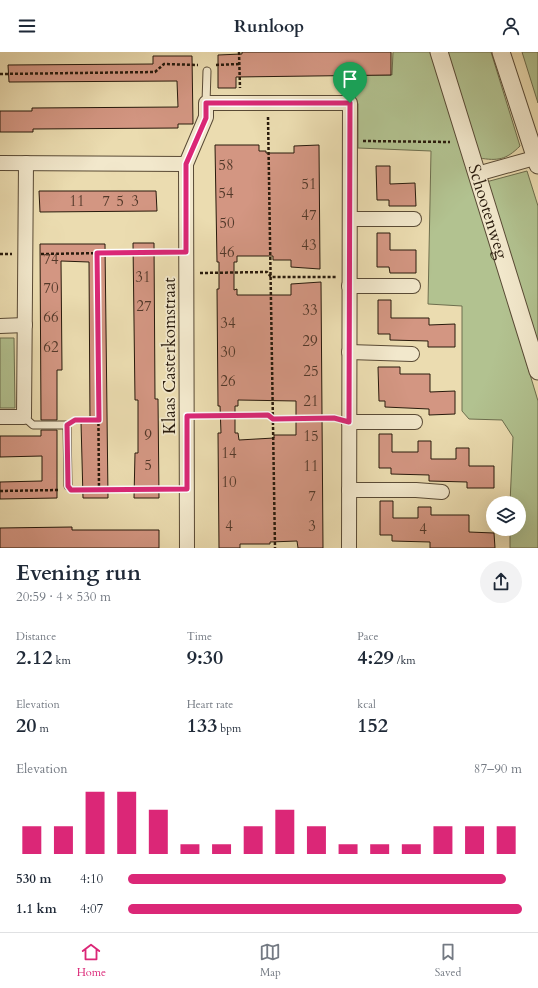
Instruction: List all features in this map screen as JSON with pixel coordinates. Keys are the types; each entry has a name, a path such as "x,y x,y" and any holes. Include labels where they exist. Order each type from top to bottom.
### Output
{"street":[{"name":"Schootenweg","path":"439,52 538,371"},
{"path":"477,174 537,160 501,52"},
{"path":"0,163 186,164 206,118 206,103 350,103 349,548"},
{"path":"0,417 24,417 26,163"},
{"name":"Klaas Casterkomstraat","path":"186,164 187,548"},
{"path":"350,219 414,219"},
{"path":"350,286 412,286"},
{"path":"0,326 25,326"},
{"path":"350,352 412,354"},
{"path":"349,422 415,422"},
{"path":"349,490 416,490 442,492"}],"lane":[{"path":"206,103 207,70"},
{"path":"24,417 33,425 67,425 68,486"}],"path":[{"path":"239,52 240,102"},
{"path":"0,74 155,72 164,64 198,64 207,70 210,65 239,64"},
{"path":"268,102 275,548"},
{"path":"350,141 452,142 467,140"},
{"path":"0,254 186,252"},
{"path":"97,253 100,490"},
{"path":"186,273 266,272 271,277 338,277 350,286"},
{"path":"187,416 268,415 273,419 334,418 349,422"},
{"path":"67,425 75,420 99,420"},
{"path":"0,491 66,490 68,486 71,490 187,489"}],"green space":[{"path":"393,52 433,52 538,401 538,548 510,548 510,536 526,536 526,496 510,496 513,437 502,420 469,419 462,411 462,306 428,304 431,151 358,148 358,104 353,96 354,75 392,75"},
{"path":"446,52 491,52 520,146 506,157 497,159 479,158"},
{"path":"522,52 538,52 538,103"},
{"path":"527,171 538,206 538,351 486,182"},
{"path":"0,338 14,338 15,408 0,408"}],"building":[{"path":"242,52 391,52 391,75 236,77 236,88 218,88 218,55 242,54"},
{"path":"153,56 192,56 193,124 178,124 178,128 33,129 33,132 0,132 0,111 32,111 32,108 178,107 177,81 9,82 8,65 153,64"},
{"path":"215,145 259,145 259,151 266,151 266,153 294,153 294,146 319,145 320,269 291,267 291,260 273,260 273,256 237,256 237,262 234,262 234,290 237,289 237,295 291,295 291,284 321,282 323,548 298,548 297,541 270,542 270,544 240,544 240,548 219,548 218,433 221,433 220,406 218,406 217,289 219,289 219,262 217,262","holes":["238,400 296,401 296,435 274,435 274,438 239,440 238,433 235,433 235,406 238,406"]},
{"path":"376,166 390,166 390,184 415,183 416,206 389,206 389,200 377,200"},
{"path":"39,191 156,191 157,211 40,212"},
{"path":"377,233 390,233 390,250 416,250 416,273 390,273 389,267 377,267"},
{"path":"133,243 154,243 155,399 158,399 159,498 134,498 135,453 138,453 138,400 135,400"},
{"path":"40,244 105,244 108,498 83,498 81,422 90,422 89,262 61,261 62,370 57,370 57,420 41,420"},
{"path":"378,300 391,300 391,318 429,318 429,325 455,324 455,347 428,347 428,341 390,340 390,334 378,334"},
{"path":"378,367 400,367 400,374 430,374 430,392 455,391 455,414 429,415 429,409 385,407 385,401 379,401"},
{"path":"41,430 57,430 57,498 0,499 0,482 42,481 42,456 0,457 0,436 41,436"},
{"path":"379,434 392,434 392,452 418,452 418,441 431,441 431,459 456,459 456,448 469,448 469,466 494,466 494,488 467,488 467,482 429,481 429,475 391,474 391,468 379,468"},
{"path":"380,501 393,501 393,518 418,518 418,507 431,507 431,515 469,515 469,532 486,533 486,536 494,536 495,548 430,548 430,542 392,541 392,535 380,535"},
{"path":"72,527 72,530 159,530 159,548 0,548 0,528"}],"route":[{"path":"206,103 350,103 349,422 334,418 273,419 268,415 187,416 187,489 71,490 68,486 67,425 75,420 99,420 97,253 186,252 186,164 206,118 206,103"}]}
